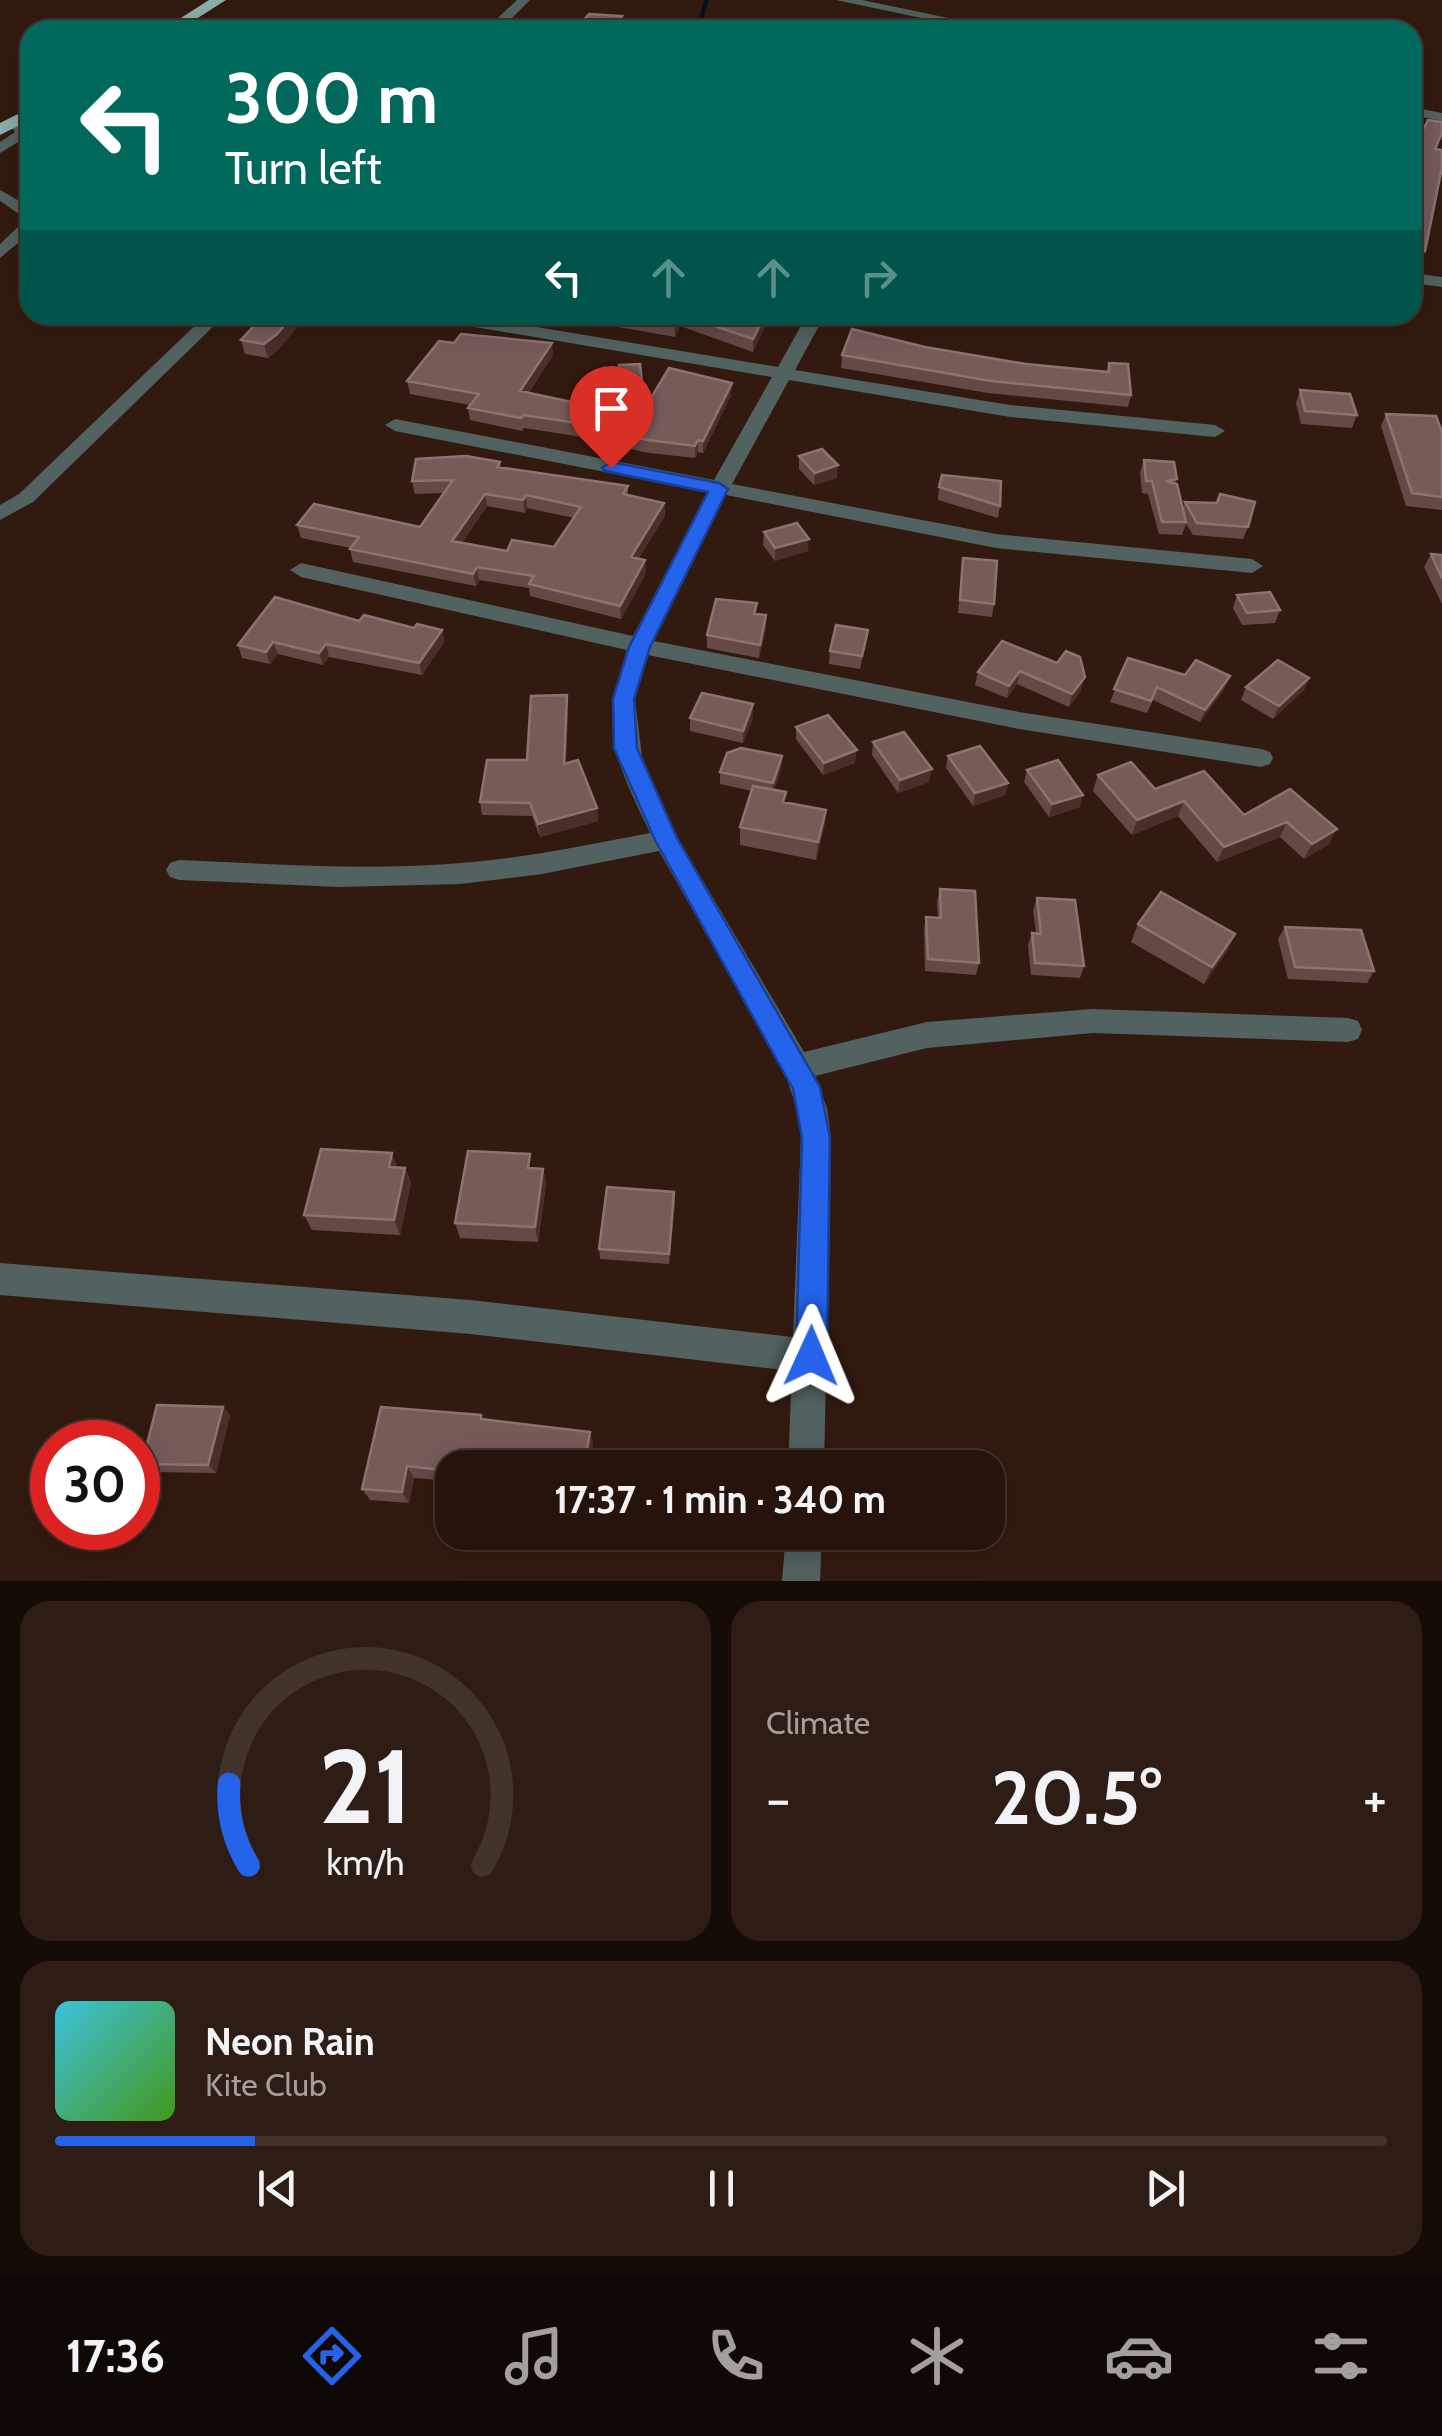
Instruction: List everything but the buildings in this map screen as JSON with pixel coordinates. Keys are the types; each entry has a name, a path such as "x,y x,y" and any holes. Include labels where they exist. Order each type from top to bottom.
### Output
{"highway":[{"path":"161,20 194,0"},
{"path":"186,20 219,0"}],"street":[{"path":"503,20 524,0"},
{"path":"842,0 947,20"},
{"path":"0,253 20,234"},
{"path":"0,514 26,498 206,325"},
{"path":"494,325 1010,411 1215,432"},
{"path":"807,1450 816,1138 812,1108 797,1067 666,840 626,748 623,699 639,647 719,489 811,325"},
{"path":"395,425 996,540 1252,566"},
{"path":"301,570 639,647 1011,722 1262,758"},
{"path":"179,870 300,876 462,873 501,870 666,840"},
{"path":"797,1067 926,1035 1093,1021 1348,1030"},
{"path":"0,1279 470,1317 811,1356"},
{"path":"802,1581 803,1550"}],"waterway":[{"path":"701,20 706,0"}],"route":[{"path":"611,468 719,489 639,647 623,699 626,748 666,840 806,1087 816,1138 811,1356"}]}
